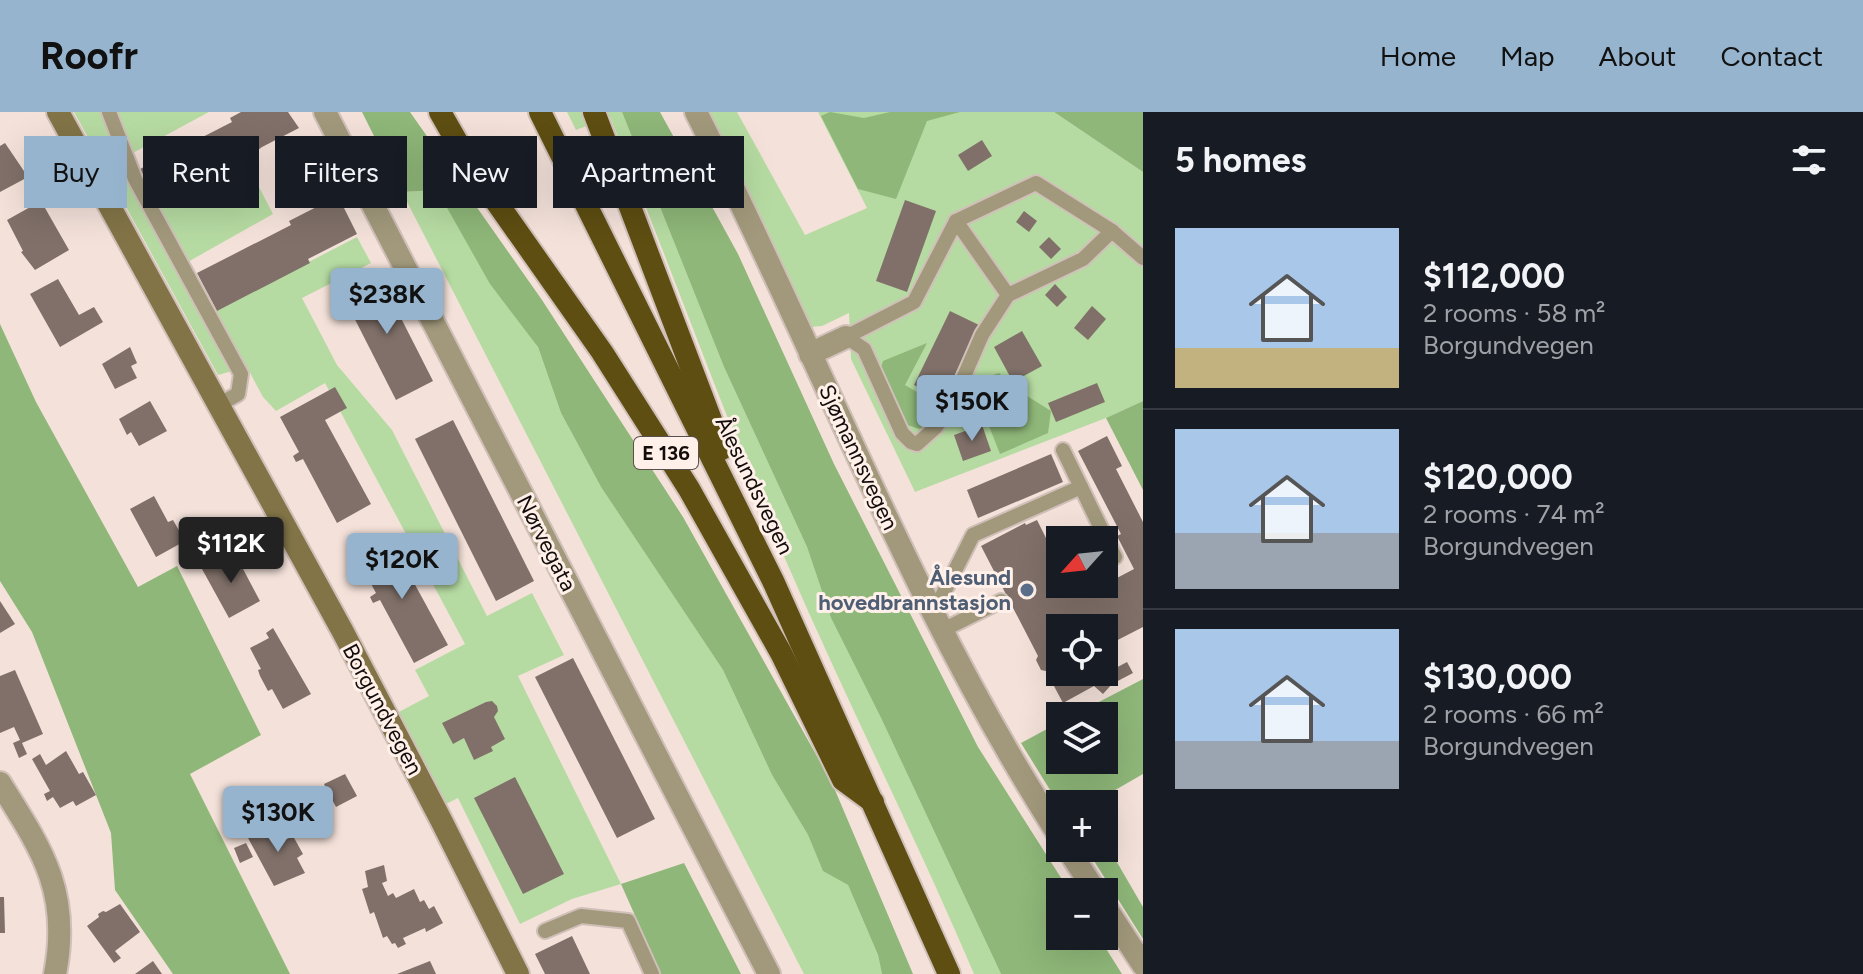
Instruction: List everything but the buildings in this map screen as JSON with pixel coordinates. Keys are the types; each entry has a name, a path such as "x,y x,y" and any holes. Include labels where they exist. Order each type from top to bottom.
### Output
{"highway":[{"name":"E 136","path":"440,112 469,163 602,352 689,489 781,653 843,780 873,802"},
{"name":"Ålesundsvegen","path":"540,112 729,490 949,974"},
{"name":"E 136","path":"594,112 722,449 729,490"}],"main road":[{"name":"Borgundvegen","path":"58,112 378,699 518,974"}],"street":[{"name":"Nørvegata","path":"325,112 769,974"},
{"name":"Sjømannsvegen","path":"696,112 937,622 996,734 1046,814"},
{"path":"810,354 846,337"},
{"path":"0,783 24,822 49,872 57,896 61,942 55,974"},
{"path":"1118,927 1143,965"}],"lane":[{"path":"109,112 135,179 241,374 238,394 218,405"},
{"path":"1112,231 1083,259 1008,295 982,335 949,407 936,427 917,444 911,442 902,433 864,349 846,337 914,302 956,221 1036,183 1112,231 1143,258"},
{"path":"956,221 1008,295"},
{"path":"1063,450 1100,526"},
{"path":"937,622 973,535 1081,487"},
{"path":"937,622 1001,601"},
{"path":"545,931 581,916 628,921 652,974"}],"green space":[{"path":"74,112 209,112 164,136 143,136 143,147 129,155 143,184 143,208 259,208 259,187 273,214 186,263 212,312 357,237 371,263 302,298 337,365 392,430 487,616 532,593 564,655 518,676 621,884 572,899 520,924 458,798 442,806 395,714 429,696 415,670 465,644 325,383 276,411 263,397 247,367 218,375 127,208 127,136 87,136"},
{"path":"362,112 410,112 427,136 423,136 423,191 407,192 407,136 374,136"},
{"path":"567,112 622,112 632,136 617,136 610,117 576,130"},
{"path":"622,112 660,112 673,136 632,136"},
{"path":"709,112 737,112 805,235 867,208 818,112 1054,112 1143,172 1143,401 915,492 851,359 849,313 822,326 811,327 744,186 744,136 720,136"},
{"path":"830,112 864,118 890,112 960,112 927,121 896,199 858,189 821,116"},
{"path":"1054,112 1143,112 1143,172"},
{"path":"423,191 423,208 449,208 538,347 561,413 601,487 723,670 772,775 808,835 823,870 848,885 878,955 882,974 804,974 407,202 407,192"},
{"path":"447,208 477,208 542,300 683,517 832,783 913,974 882,974 878,955 848,885 823,871 808,835 772,775 723,670 601,487 561,413 538,347 490,284"},
{"path":"646,208 660,208 724,367 807,547 831,618 1001,974 974,974 786,561"},
{"path":"660,208 713,208 738,254 834,464 978,747 1046,854 1046,862 1051,862 1061,878 1046,878 1046,950 1107,950 1122,974 1001,974 831,618 807,547 724,367"},
{"path":"0,324 36,402 138,587 177,566 261,735 190,774 290,974 173,974 115,890 111,833 32,632 0,581"},
{"path":"927,343 905,385 939,405 931,420 920,429 907,425 880,371 883,361"},
{"path":"999,373 1016,389 1051,411 1048,433 1000,454 976,393 981,379"},
{"path":"1143,401 1143,490 1106,418"},
{"path":"1143,679 1143,774 1115,790 1050,790 1021,743 1046,730 1046,774 1118,774 1118,702 1099,702"},
{"path":"1095,862 1117,862 1143,907 1143,939 1118,899 1118,878 1105,878"},
{"path":"684,863 741,974 661,974 621,884"}],"place":[{"name":"Ålesund hovedbrannstasjon","path":"1027,590"}]}
